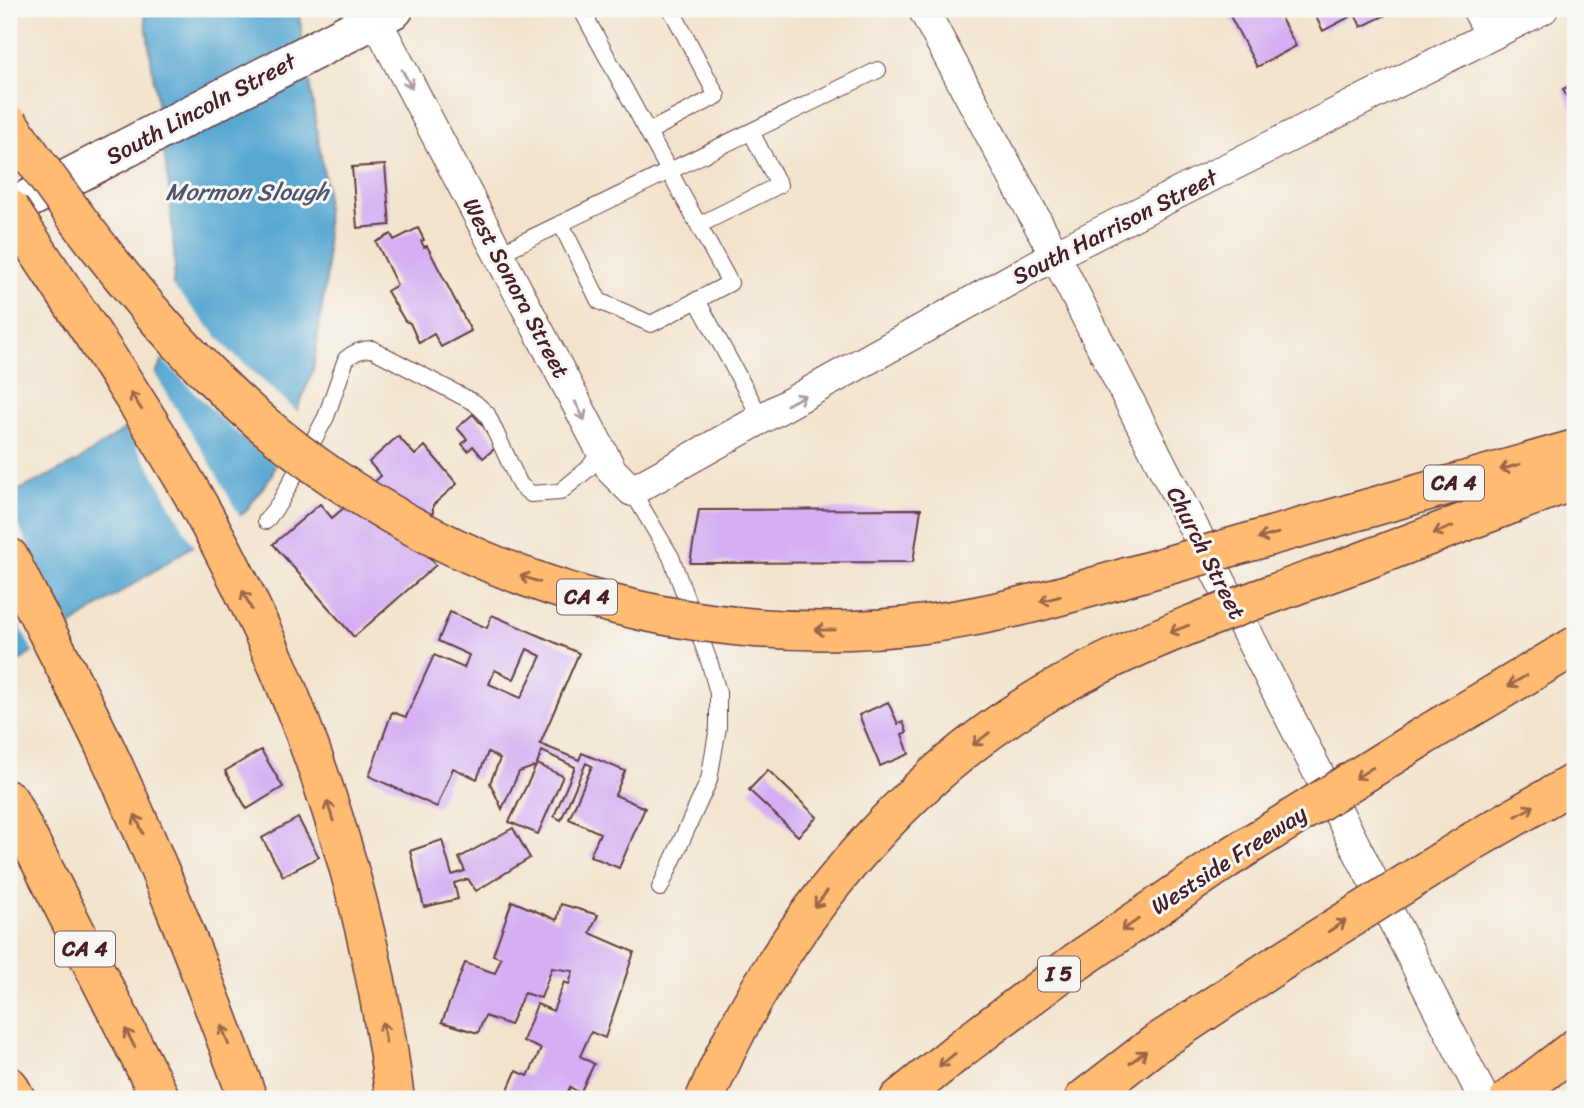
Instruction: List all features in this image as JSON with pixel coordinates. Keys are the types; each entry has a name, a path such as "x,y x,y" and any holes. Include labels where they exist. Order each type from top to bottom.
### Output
{"highway":[{"name":"CA 4","path":"9,124 103,251 174,337 215,381 306,459 356,494 408,524 494,565 573,594 643,611 751,627 811,630 932,624 991,614 1050,600 1575,449"},
{"path":"9,209 136,402 189,489 231,567 276,663 303,730 350,877 375,982 395,1099"},
{"path":"705,1099 766,979 796,931 859,852 940,771 1015,714 1062,684 1157,637 1575,480"},
{"path":"9,558 103,745 166,887 248,1099"},
{"name":"Westside Freeway","path":"899,1099 1076,962 1227,859 1422,737 1575,646"},
{"path":"1084,1099 1154,1045 1279,963 1575,782"},
{"name":"CA 4","path":"9,800 161,1099"},
{"path":"1509,1099 1561,1059"},
{"path":"9,1086 16,1099"}],"street":[{"name":"Church Street","path":"923,9 1055,255 1484,1099"},
{"path":"1477,9 1491,35"},
{"name":"South Harrison Street","path":"632,491 1055,255 1543,9"},
{"name":"South Lincoln Street","path":"9,209 384,14"},
{"name":"West Sonora Street","path":"384,14 498,254 611,471 632,491"}],"lane":[{"path":"561,224 599,301 651,324 730,283 581,9"},
{"path":"648,132 717,96 671,9"},
{"path":"498,254 878,70"},
{"path":"699,225 779,185 751,132"},
{"path":"697,300 762,419"},
{"path":"265,521 280,502 326,417 346,359 354,352 365,349 372,349 475,403 487,414 520,485 531,494 560,492 588,468 601,451"},
{"path":"632,491 671,557 718,693 718,727 709,780 660,888"}],"water":[{"name":"Mormon Slough","path":"144,9 298,9 326,188 327,272 313,370 271,476 245,512 9,668 9,495 75,463 124,430 162,362 175,266 170,195"}],"pier":[{"path":"169,282 231,352 300,414 278,467 224,422 159,356"},
{"path":"153,371 212,466 241,519 195,549 149,466 122,425"},
{"path":"9,507 71,629 34,654 9,605"}],"building":[{"path":"1244,9 1276,9 1296,46 1257,67 1230,16"},
{"path":"1312,9 1398,9 1361,27 1355,14 1323,31"},
{"path":"1575,83 1575,115 1563,89"},
{"path":"385,165 390,225 357,228 352,167"},
{"path":"418,228 424,240 421,241 424,247 427,246 471,331 441,347 434,334 419,343 410,323 405,321 387,291 397,285 376,242 391,234 394,240"},
{"path":"473,414 499,445 483,458 473,446 468,451 462,444 467,439 457,428"},
{"path":"398,436 415,455 425,446 457,484 433,505 432,542 423,550 436,565 354,637 273,544 320,504 332,518 381,476 369,462"},
{"path":"921,509 913,562 690,563 699,510"},
{"path":"450,612 487,628 492,615 579,653 540,744 579,760 582,753 625,771 615,795 645,808 619,868 590,856 600,833 569,819 592,766 586,763 561,820 554,816 575,767 542,751 537,764 563,776 538,834 509,822 536,766 519,772 502,809 490,783 500,759 488,752 477,779 453,768 437,807 369,776 392,712 406,717 434,655 464,668 469,655 438,641","holes":["527,649 541,656 521,698 489,684 495,670 514,679"]},
{"path":"888,702 898,724 903,722 907,732 902,734 909,754 880,766 859,715"},
{"path":"261,750 283,787 247,809 225,771"},
{"path":"768,770 817,817 798,836 749,790"},
{"path":"298,818 319,857 283,876 262,838"},
{"path":"513,828 530,858 476,891 468,879 454,883 458,899 424,907 410,851 442,840 452,875 465,871 459,858"},
{"path":"512,901 557,920 561,904 598,915 590,933 634,952 605,1038 591,1032 580,1056 594,1064 580,1093 570,1087 565,1099 504,1099 516,1071 528,1076 541,1049 523,1041 537,1004 553,1011 564,982 569,984 573,971 552,968 541,998 524,993 510,1025 485,1016 478,1033 442,1022 465,963 495,973 501,958 493,955"}]}
